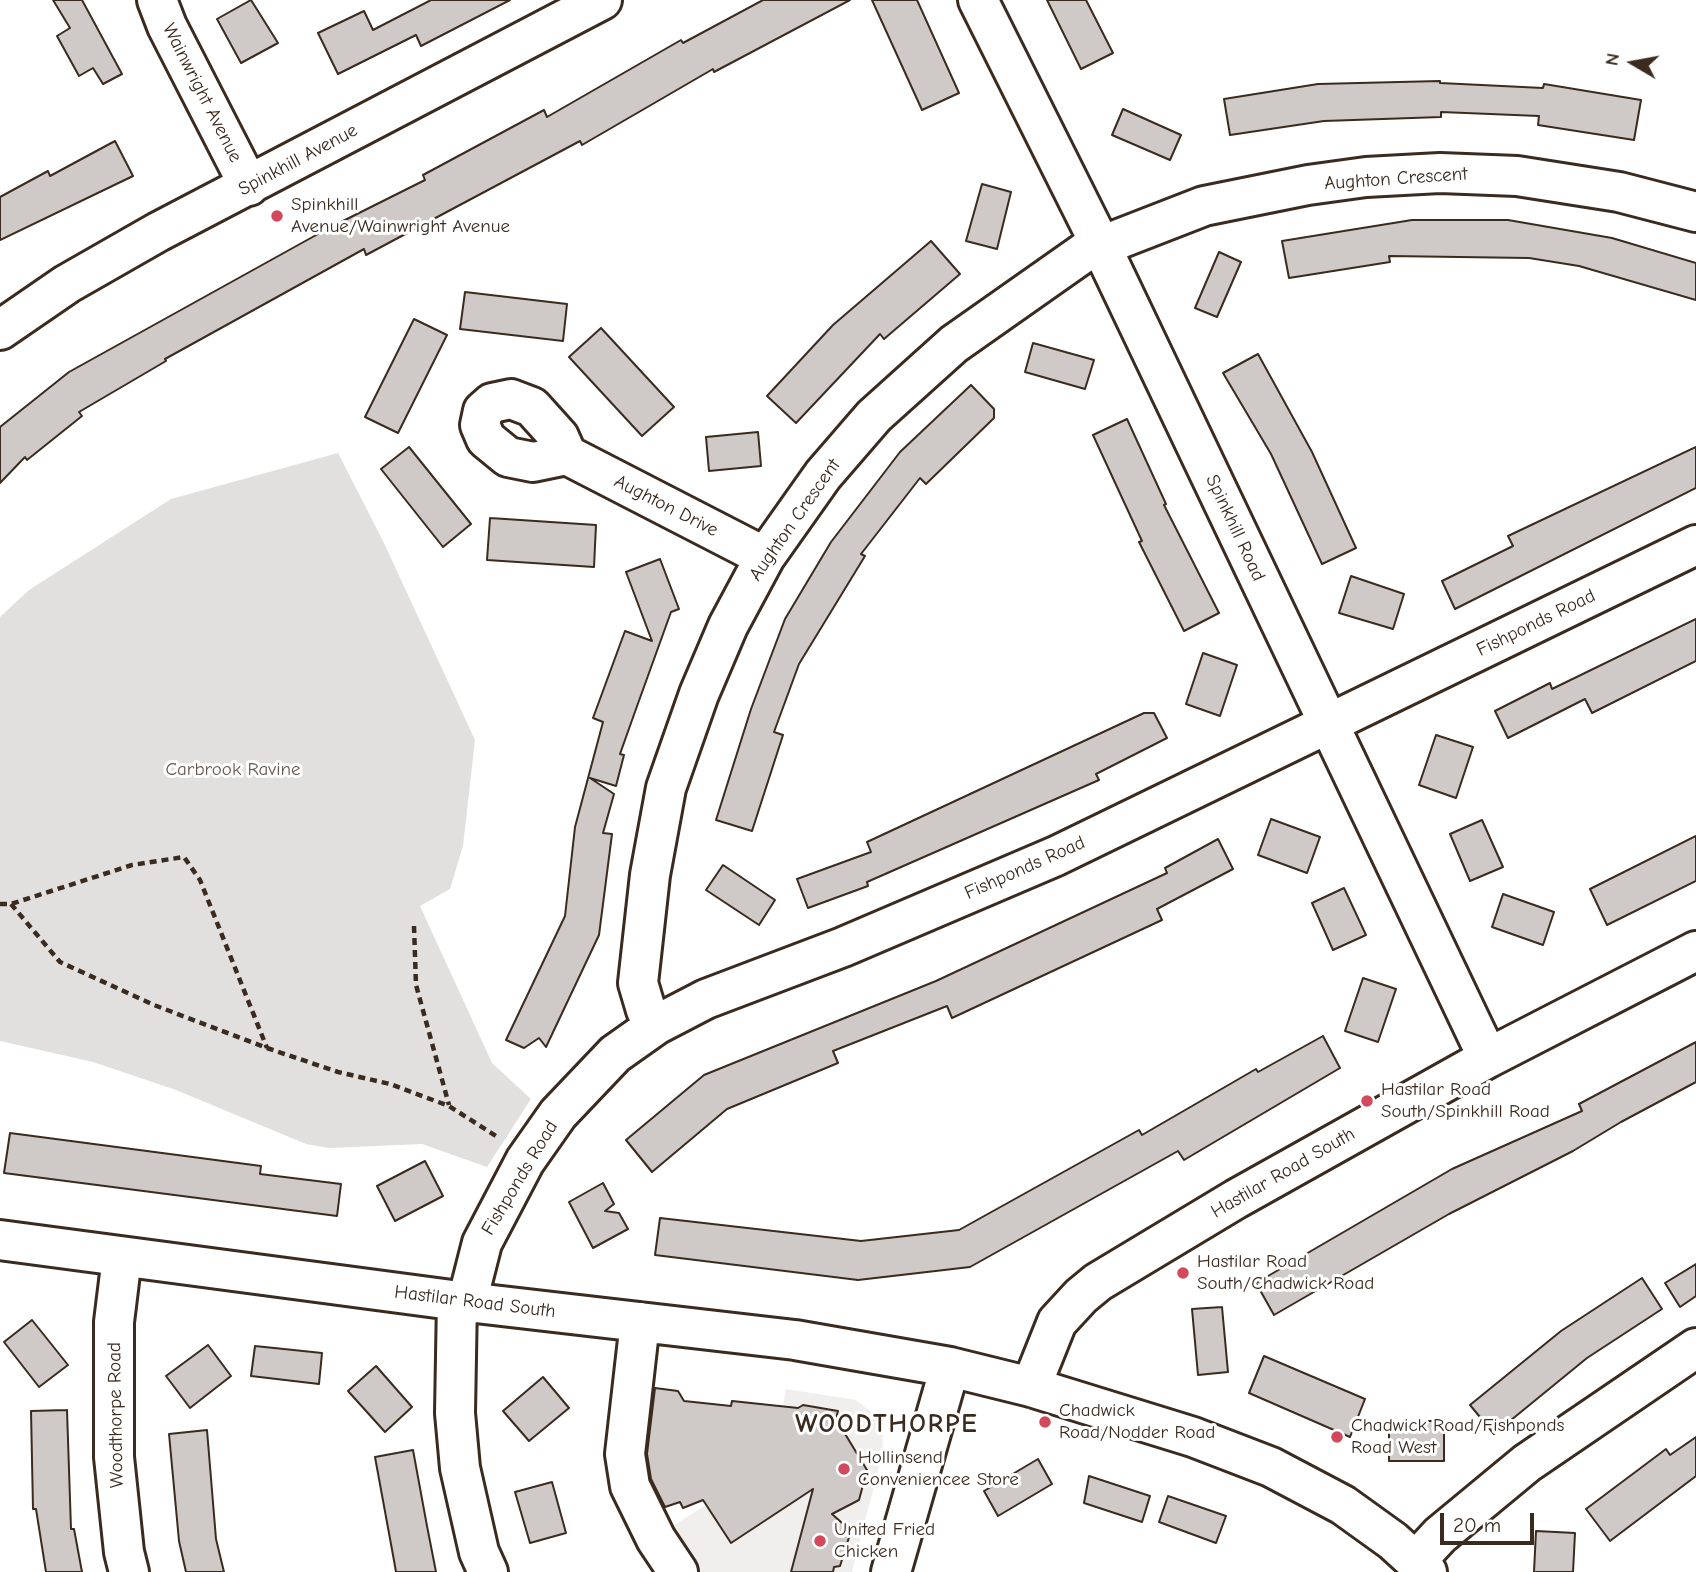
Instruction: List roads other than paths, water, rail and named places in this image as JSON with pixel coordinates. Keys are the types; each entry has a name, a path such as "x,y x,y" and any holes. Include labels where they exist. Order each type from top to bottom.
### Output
{"street":[{"name":"Wainwright Avenue","path":"157,0 167,26 249,186"},
{"name":"Spinkhill Road","path":"978,0 1100,244 1327,724 1489,1058"},
{"name":"Spinkhill Avenue","path":"0,330 67,284 596,1"},
{"name":"Aughton Crescent","path":"656,1025 646,1010 638,983 650,875 666,788 728,626 765,557 822,475 874,416 954,344 1100,244 1204,206 1331,182 1440,173 1517,176 1619,192 1696,212"},
{"name":"Aughton Drive","path":"567,455 765,557"},
{"name":"Fishponds Road","path":"488,1572 479,1552 460,1468 455,1413 462,1301 481,1243 526,1161 558,1114 615,1054 656,1025 706,999 843,947 1056,856 1696,545"},
{"name":"Hastilar Road South","path":"1031,1387 1058,1322 1081,1296 1098,1282 1236,1199 1489,1058 1696,951"},
{"name":"Hastilar Road South","path":"0,1240 462,1301 795,1340 950,1367 1031,1387 1193,1437 1271,1467 1343,1505 1411,1565"},
{"name":"Woodthorpe Road","path":"122,1257 114,1322 114,1457 124,1552 129,1572"},
{"path":"640,1322 625,1454 630,1486 656,1539 678,1572"},
{"path":"1411,1565 1440,1535 1527,1462 1696,1348"},
{"path":"891,1572 950,1367"}],"place":[{"name":"Spinkhill Avenue/Wainwright Avenue","path":"277,216"},
{"name":"Hastilar Road South/Spinkhill Road","path":"1367,1101"},
{"name":"Hastilar Road South/Chadwick Road","path":"1183,1273"},
{"name":"Chadwick Road/Nodder Road","path":"1045,1422"},
{"name":"Chadwick Road/Fishponds Road West","path":"1337,1437"},
{"name":"Hollinsend Conveniencee Store","path":"844,1469"},
{"name":"United Fried Chicken","path":"820,1541"}],"district":[{"name":"WOODTHORPE","path":"887,1425"}],"park label":[{"name":"Carbrook Ravine","path":"233,770"}]}
